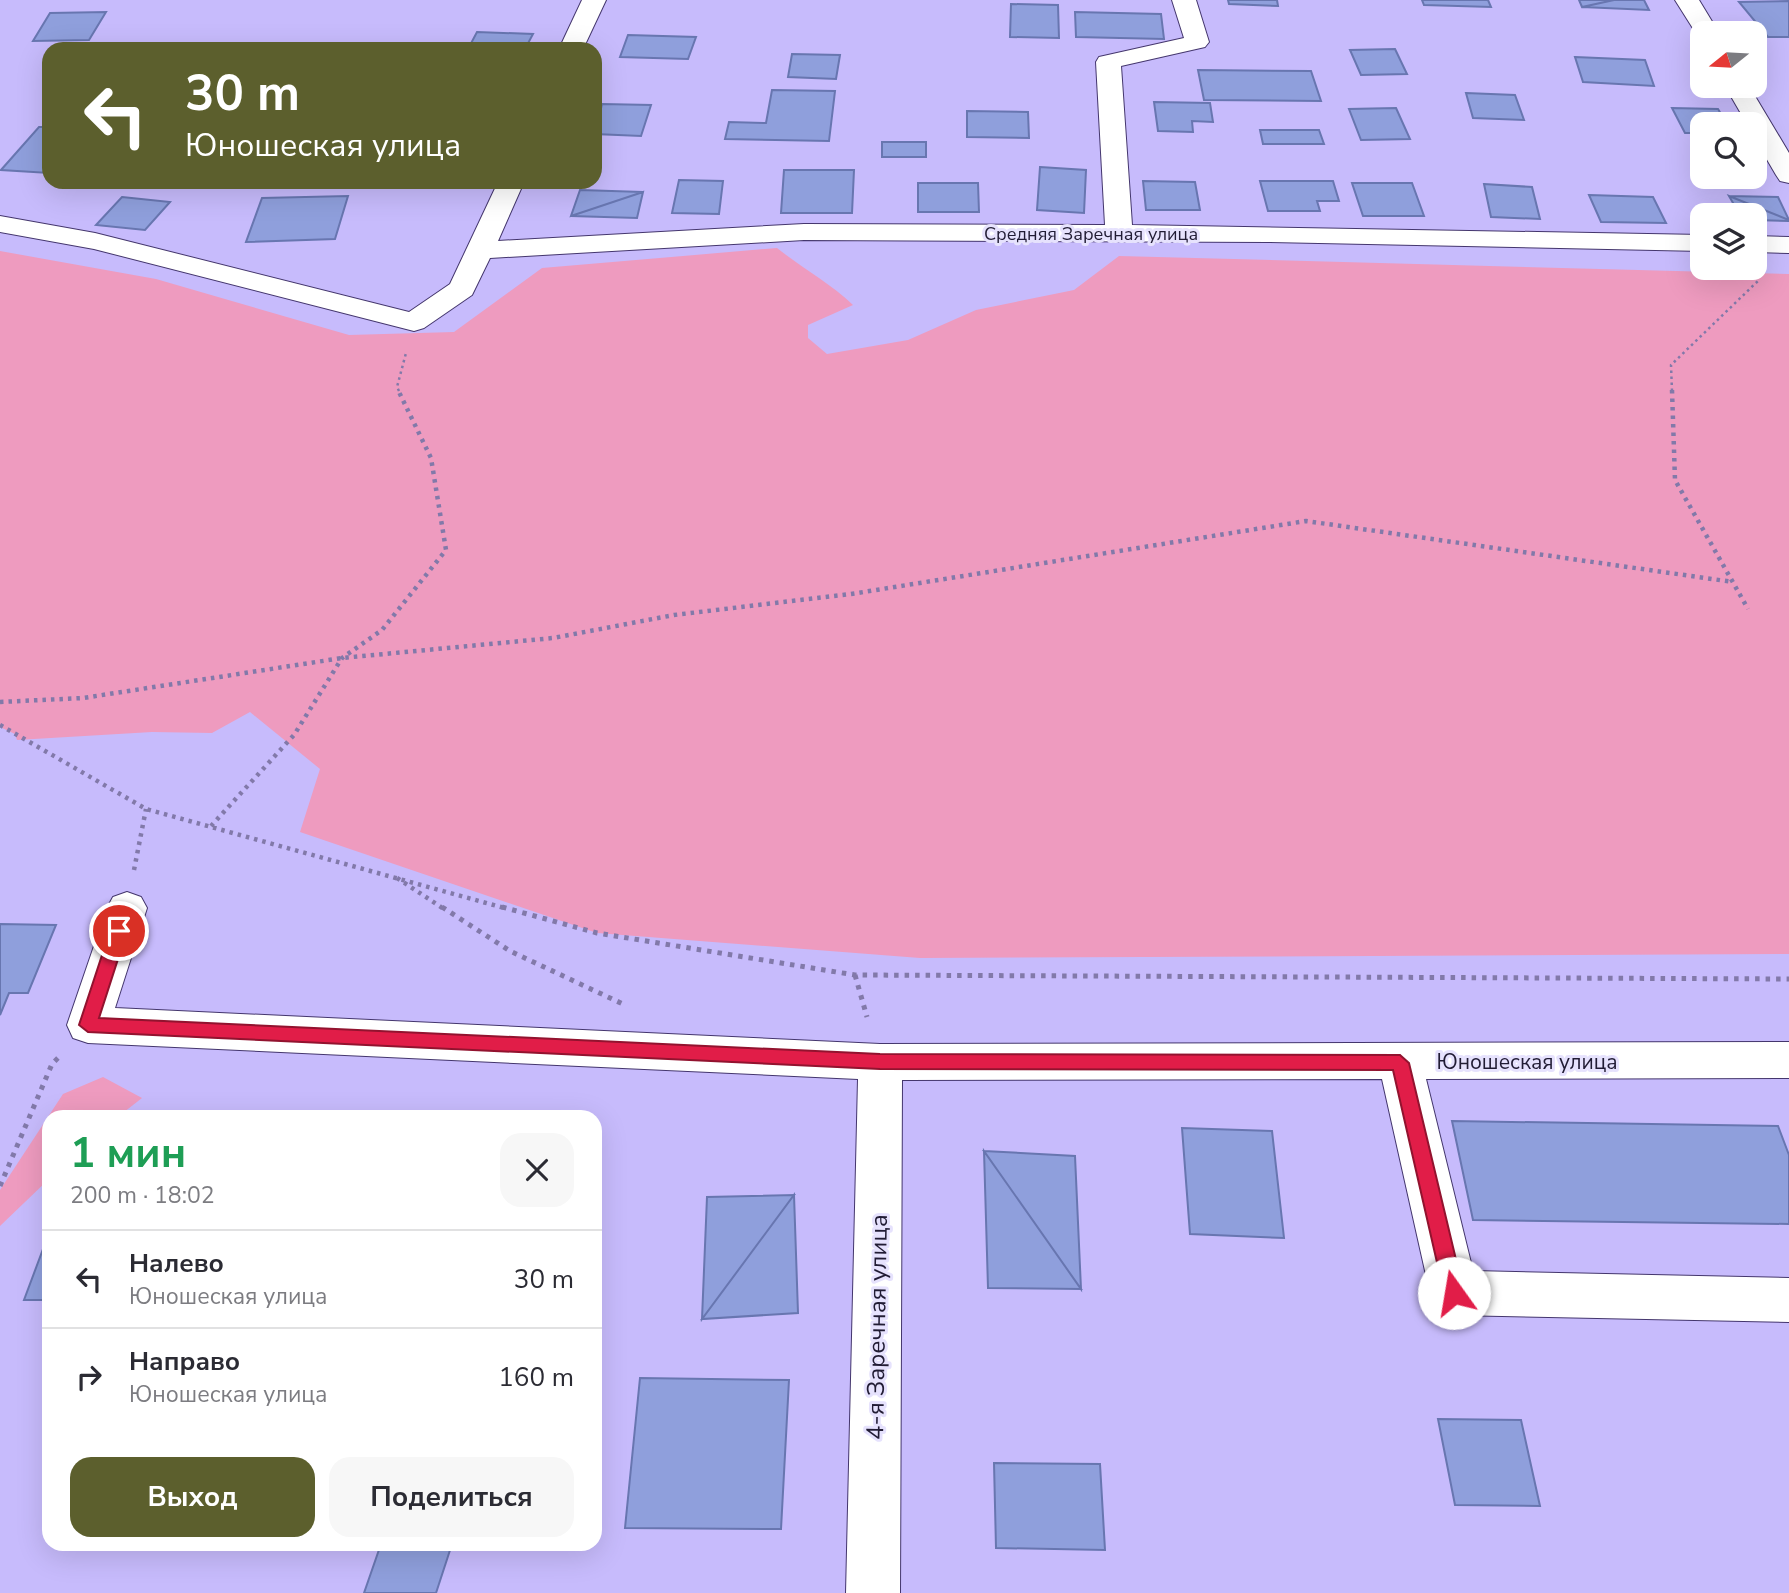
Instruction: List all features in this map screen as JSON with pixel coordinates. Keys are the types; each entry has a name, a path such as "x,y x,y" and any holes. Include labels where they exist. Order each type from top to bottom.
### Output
{"street":[{"path":"575,42 594,0"},
{"path":"1119,234 1108,62 1197,43 1184,0"},
{"path":"1687,0 1700,21"},
{"path":"1744,98 1789,175"},
{"path":"0,224 95,240 414,322 462,289 508,189"},
{"name":"Средняя Заречная улица","path":"480,250 804,232 1690,243"},
{"path":"1767,244 1789,245"},
{"path":"88,1025 127,908"},
{"name":"Юношеская улица","path":"88,1025 880,1062 1400,1063 1789,1060"},
{"name":"4-я Заречная улица","path":"873,1593 880,1062"},
{"path":"1400,1063 1454,1293 1789,1300"}],"path":[{"path":"1748,609 1675,480 1671,365 1769,270"},
{"path":"212,826 295,735 342,658 382,630 446,550 431,458 397,387 414,322"},
{"path":"0,702 83,698 342,658 553,638 674,615 851,594 1306,521 1733,582"},
{"path":"0,725 146,809 597,933 855,975 1789,979"},
{"path":"127,908 146,809"},
{"path":"391,875 510,951 605,993 627,1007"},
{"path":"0,1186 52,1064 88,1025"}],"shaded area":[{"path":"777,248 853,305 808,325 808,338 827,354 908,340 976,310 1074,290 1119,256 1690,271 1690,280 1767,280 1767,273 1789,274 1789,954 920,958 597,933 300,832 320,769 250,712 212,733 152,732 17,740 15,734 0,727 0,251 156,279 349,335 454,332 542,268"},
{"path":"103,1077 142,1098 127,1110 52,1110 63,1094"},
{"path":"42,1126 42,1186 0,1226 0,1190"}],"building":[{"path":"1228,0 1277,0 1278,6 1229,4"},
{"path":"1422,0 1488,0 1491,7 1424,5"},
{"path":"1579,0 1614,0 1582,7"},
{"path":"1614,0 1644,0 1649,10 1582,7"},
{"path":"1789,1 1789,37 1768,37 1768,21 1755,21 1739,2"},
{"path":"1011,4 1058,5 1059,38 1010,37"},
{"path":"106,12 89,40 33,41 50,13"},
{"path":"1075,12 1161,14 1164,39 1076,37"},
{"path":"477,32 533,34 529,42 472,42"},
{"path":"628,35 696,37 688,59 620,57"},
{"path":"1395,49 1407,74 1361,75 1350,50"},
{"path":"792,54 840,55 836,79 788,77"},
{"path":"1575,57 1645,60 1654,86 1583,82"},
{"path":"1198,70 1311,71 1321,101 1204,100"},
{"path":"772,90 835,91 829,141 725,139 729,122 766,123"},
{"path":"1466,93 1515,95 1524,120 1473,118"},
{"path":"1154,102 1210,103 1213,122 1192,121 1193,132 1158,131"},
{"path":"602,104 651,105 641,136 602,134"},
{"path":"1396,108 1410,139 1361,140 1349,109"},
{"path":"1672,108 1718,109 1720,112 1690,112 1690,133 1685,133"},
{"path":"967,111 1028,112 1029,138 967,137"},
{"path":"39,127 42,127 42,173 1,170"},
{"path":"1260,130 1319,130 1324,144 1263,144"},
{"path":"882,142 926,142 926,157 882,157"},
{"path":"1040,167 1086,170 1084,213 1037,210"},
{"path":"784,170 854,170 852,213 781,213"},
{"path":"679,180 723,181 719,214 672,213"},
{"path":"1143,181 1195,182 1200,210 1146,210"},
{"path":"1260,181 1333,181 1339,201 1317,201 1320,211 1268,211"},
{"path":"918,183 978,183 979,212 918,212"},
{"path":"1352,183 1412,183 1424,216 1363,216"},
{"path":"1484,184 1532,187 1540,219 1491,217"},
{"path":"580,190 643,192 571,216"},
{"path":"643,192 637,218 571,216"},
{"path":"1589,195 1653,197 1666,223 1601,222"},
{"path":"348,196 335,239 246,242 262,198"},
{"path":"1729,196 1778,197 1789,220 1767,211 1767,203 1746,203"},
{"path":"1729,196 1746,203 1733,203"},
{"path":"122,197 170,202 145,230 96,225"},
{"path":"1767,211 1789,220 1767,220"},
{"path":"0,924 56,925 28,993 9,993 0,1015"},
{"path":"1452,1121 1778,1126 1789,1155 1789,1224 1473,1220"},
{"path":"1182,1128 1272,1131 1284,1238 1190,1234"},
{"path":"984,1151 1081,1289 988,1288"},
{"path":"984,1151 1075,1156 1081,1289"},
{"path":"794,1195 798,1313 702,1319"},
{"path":"794,1195 702,1319 707,1197"},
{"path":"42,1252 42,1300 24,1300"},
{"path":"640,1378 789,1380 781,1529 625,1528"},
{"path":"1438,1419 1521,1420 1540,1506 1455,1505"},
{"path":"994,1463 1100,1464 1105,1550 996,1548"},
{"path":"379,1551 450,1551 436,1593 364,1593"}],"route":[{"path":"119,931 88,1025 880,1062 1400,1063 1454,1293"}]}
